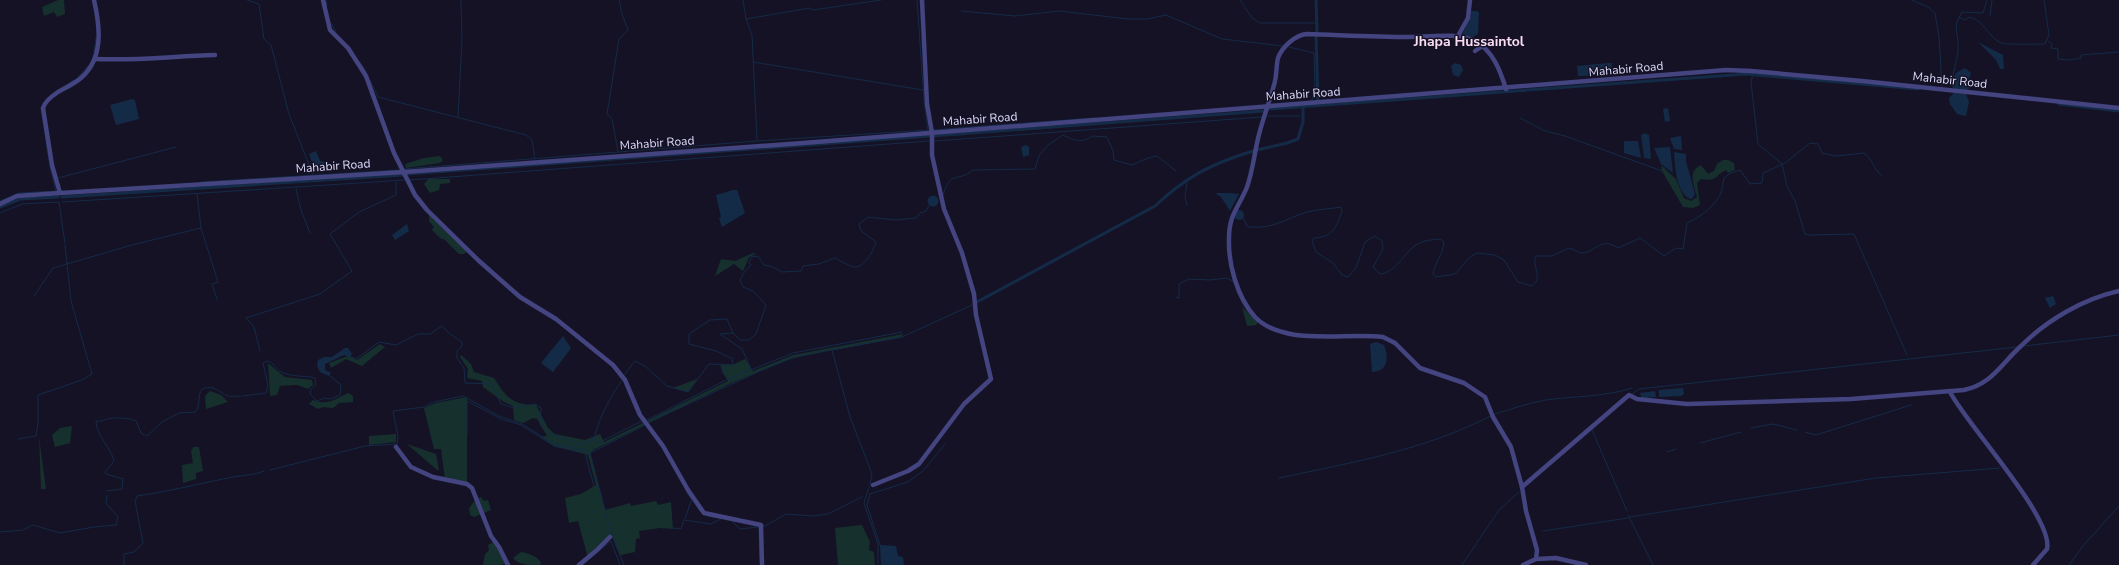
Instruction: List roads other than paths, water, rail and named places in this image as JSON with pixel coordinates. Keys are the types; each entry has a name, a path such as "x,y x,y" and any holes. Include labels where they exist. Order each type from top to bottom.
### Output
{"street":[{"path":"60,193 46,136 43,112 44,104 54,94 82,77 95,59 99,35 94,0"},
{"path":"323,0 330,30 348,48 366,76 394,152 415,195 427,210 478,260 520,297 556,319 613,365 625,380 640,415 660,441 688,490 704,513 761,525 762,565"},
{"path":"872,485 908,471 919,464 964,404 991,378 976,315 974,294 962,253 943,205 931,148 932,133 927,104 922,0"},
{"path":"1458,36 1468,18 1470,0"},
{"path":"1506,89 1499,68 1488,52 1474,41 1458,36 1403,37 1298,35 1290,41 1278,57 1274,84 1246,188 1232,215 1229,238 1232,271 1246,305 1264,325 1278,332 1294,334 1374,336 1390,339 1420,368 1474,388 1485,397 1493,417 1508,441 1522,487 1526,512 1537,550 1536,559"},
{"path":"1475,51 1481,47"},
{"path":"95,59 157,59 181,56 215,55"},
{"name":"Mahabir Road","path":"0,204 17,196 404,172 1506,89 1726,70 1751,71 2119,108"},
{"path":"1522,487 1629,395 1637,400 1687,404 1851,399 1950,392 1982,385 2021,346 2049,324 2082,304 2119,291"},
{"path":"1950,392 1974,428 2027,499 2046,534 2047,550 2034,565"},
{"path":"396,447 411,467 433,477 467,484 472,488 491,536 499,547 508,565"},
{"path":"579,565 610,537"},
{"path":"1523,565 1536,559 1556,558 1586,565"}],"water":[{"path":"1471,11 1477,11 1479,13 1478,34 1473,37 1462,35 1471,16"},
{"path":"1978,42 2003,55 2004,69 2000,69 1996,60"},
{"path":"1455,63 1461,65 1463,70 1459,77 1453,75 1451,66"},
{"path":"1612,63 1611,75 1578,76 1577,66"},
{"path":"1965,68 1971,73 1968,82 1971,86 1967,91 1954,89 1951,85 1956,73"},
{"path":"1954,93 1966,94 1969,102 1966,116 1957,114 1950,104 1949,98"},
{"path":"132,99 135,100 139,119 116,125 110,105"},
{"path":"1668,108 1670,121 1665,122 1663,109"},
{"path":"1644,133 1649,135 1651,159 1644,158 1641,135"},
{"path":"1681,136 1682,150 1674,149 1670,138"},
{"path":"1624,141 1638,141 1641,158 1624,153"},
{"path":"1026,145 1029,147 1029,155 1023,157 1021,147"},
{"path":"1670,147 1673,173 1661,164 1654,148"},
{"path":"316,151 320,161 330,163 330,171 315,171 309,154"},
{"path":"1674,152 1686,154 1686,161 1695,194 1692,199 1685,196 1679,185"},
{"path":"737,190 745,213 722,227 719,218 721,217 716,195"},
{"path":"1215,193 1239,194 1230,211 1221,197"},
{"path":"931,196 935,196 937,197 937,205 931,206 928,203 928,199"},
{"path":"1237,210 1241,210 1243,211 1243,219 1237,220 1234,217 1234,213"},
{"path":"407,224 409,231 395,240 392,235"},
{"path":"2053,296 2056,304 2050,308 2045,298"},
{"path":"563,336 571,348 553,372 541,363"},
{"path":"1376,342 1384,345 1387,359 1384,367 1372,372 1370,344"},
{"path":"345,348 348,348 352,354 350,357 344,355 325,364 325,370 331,373 329,376 320,372 317,366 318,360 324,357 332,357"},
{"path":"1683,388 1684,394 1681,396 1659,397 1659,390"},
{"path":"1655,391 1656,397 1642,398 1640,393"},
{"path":"880,545 896,546 898,556 903,557 904,565 881,565"}],"waterway":[{"path":"247,0 259,4 264,39 271,45 289,114 313,175"},
{"path":"326,0 327,6"},
{"path":"458,117 462,40 461,0"},
{"path":"618,151 612,119 607,114 619,39 628,30 619,0"},
{"path":"743,0 746,19 752,35 757,140"},
{"path":"746,19 810,8 813,10 881,0"},
{"path":"917,0 924,101 928,130"},
{"path":"1240,0 1252,18 1260,23 1316,23"},
{"path":"1316,0 1317,33"},
{"path":"1912,0 1928,7 1935,13 1939,37 1942,87"},
{"path":"1955,78 1953,75 1958,51 1956,28 1957,21 1962,12 1983,13 1987,0"},
{"path":"1990,16 1992,0"},
{"path":"1959,17 1965,20 1969,17 1974,18 1992,37 2004,44 2045,44 2049,35 2044,0"},
{"path":"962,11 1015,16 1059,11 1128,19 1147,19 1166,15 1222,39 1283,46"},
{"path":"331,23 336,32"},
{"path":"1316,36 1318,102"},
{"path":"94,52 96,38"},
{"path":"2048,41 2052,44 2051,48 2058,49 2058,59 2070,60 2081,58 2081,55 2119,52"},
{"path":"1289,47 1314,53 1315,92 1317,93"},
{"path":"360,62 366,72"},
{"path":"753,62 923,90"},
{"path":"78,77 88,66"},
{"path":"1270,109 1746,74 1918,89"},
{"path":"1753,74 1751,82 1758,144 1782,164 1787,186 1795,201 1805,234 1854,234 1907,355"},
{"path":"60,89 74,80"},
{"path":"370,80 378,97 526,135 532,140 535,159"},
{"path":"1310,101 1312,100 1314,92"},
{"path":"2059,104 2119,111"},
{"path":"1257,150 1298,139 1303,122 1303,106"},
{"path":"41,108 50,167 56,191"},
{"path":"932,136 1264,111"},
{"path":"1267,116 1300,116"},
{"path":"935,141 1262,117"},
{"path":"933,130 1093,118"},
{"path":"1520,118 1545,131 1565,136 1662,171"},
{"path":"404,169 757,141 929,130"},
{"path":"943,195 946,187 952,179 968,174 973,170 1035,169 1039,156 1048,145 1063,135 1081,141 1092,136 1107,137 1113,151 1114,160 1132,165 1157,156 1176,171"},
{"path":"407,174 930,136"},
{"path":"410,180 929,141"},
{"path":"1243,218 1248,227 1257,227 1279,223 1315,210 1341,207 1342,211 1336,227 1330,234 1314,238 1312,241 1316,252 1333,263 1342,275 1348,277 1356,268 1365,242 1375,236 1382,241 1383,249 1373,267 1380,274 1390,270 1419,243 1428,240 1440,239 1444,242 1433,274 1436,277 1455,274 1470,257 1477,253 1495,255 1504,260 1518,282 1532,286 1537,279 1535,263 1536,256 1552,256 1569,248 1581,253 1590,251 1603,244 1612,245 1618,248 1640,238 1664,256 1676,248 1683,249 1687,223 1703,214 1716,201 1722,190 1724,178 1729,174 1740,170 1750,184 1762,183 1763,173 1785,163 1810,143 1818,144 1822,153 1836,156 1864,153 1882,176"},
{"path":"58,178 176,147"},
{"path":"977,302 1155,206 1178,187 1200,172 1224,161 1253,151"},
{"path":"201,182 399,170"},
{"path":"62,197 403,175"},
{"path":"63,202 405,180"},
{"path":"260,351 254,327 246,318 320,294 352,271 330,234 359,212 396,195 396,182"},
{"path":"1187,183 1185,197 1187,205"},
{"path":"296,189 301,210 310,233"},
{"path":"0,201 19,193 56,191"},
{"path":"197,194 201,228 218,282 212,284 217,299"},
{"path":"0,207 20,199 58,197"},
{"path":"0,213 22,204 59,202 65,243"},
{"path":"624,375 635,361 645,366 667,386 688,392 709,364 732,365 733,359 716,351 689,344 689,334 710,320 727,319 733,333 740,340 749,340 756,334 766,305 753,291 743,287 740,280 745,271 751,265 749,263 751,257 758,256 764,265 771,266 782,272 801,271 803,266 819,264 835,258 851,266 858,267 868,258 876,242 861,231 859,224 868,217 896,220 916,218 920,213 926,211 929,206"},
{"path":"34,296 53,268 132,245 201,228"},
{"path":"18,439 36,436 38,423 38,395 82,380 92,374 71,301 65,245"},
{"path":"1176,297 1179,298 1179,284 1189,279 1211,280 1226,278 1233,281"},
{"path":"870,484 872,474 850,417 832,350 902,337 972,305"},
{"path":"349,356 356,359 379,342 396,345 418,334 430,334 442,326 462,342 462,346 457,351 457,358 464,368 465,383 492,384 501,404 515,408 535,404 541,408 540,424 546,432 582,445 594,439 605,408 622,380"},
{"path":"643,416 647,420 728,379 793,353 902,332"},
{"path":"733,333 720,334 742,349 751,369"},
{"path":"2024,346 2119,335"},
{"path":"1632,394 1639,389 2017,347"},
{"path":"649,422 760,371 792,358 829,350"},
{"path":"243,396 266,393 268,385 263,363 267,361 272,363 281,372 315,378 316,385 311,389 310,394 317,401 324,398 331,399 340,395 341,385 330,376"},
{"path":"721,366 723,373 728,379"},
{"path":"107,491 122,489 123,479 106,474 105,472 114,461 110,451 98,432 96,421 113,418 134,420 136,421 141,433 147,436 162,422 179,413 195,412 198,407 202,389 210,387 228,396 241,396"},
{"path":"1495,414 1539,401 1600,395 1632,388"},
{"path":"270,470 365,446 397,444 398,437 393,411 424,407 434,402 463,396 499,416 522,424 554,444 588,450"},
{"path":"467,434 467,401 501,419 521,425 554,446 585,453 594,486"},
{"path":"1805,432 1816,435 1911,405"},
{"path":"1279,478 1361,461 1413,447 1465,428 1491,416"},
{"path":"594,439 598,443 642,421"},
{"path":"1751,428 1773,424 1797,430"},
{"path":"624,565 611,533 590,453 645,425"},
{"path":"1592,430 1627,511"},
{"path":"1700,443 1741,432"},
{"path":"880,545 867,505 870,494 908,482 923,471 945,444"},
{"path":"1667,452 1676,449"},
{"path":"1630,517 1876,478 2000,468"},
{"path":"124,565 124,554 134,552 143,543 135,501 137,496 232,477 255,474 264,471"},
{"path":"869,487 864,503 878,544 878,565"},
{"path":"1462,565 1499,510 1519,492"},
{"path":"687,493 700,511"},
{"path":"0,532 23,530 33,525 60,533 116,525 118,517 106,503 107,496"},
{"path":"763,527 786,514 813,516 828,514 862,497"},
{"path":"685,519 691,501"},
{"path":"2069,565 2083,546 2119,506"},
{"path":"1628,515 1653,565"},
{"path":"708,516 718,518"},
{"path":"1543,531 1628,518"},
{"path":"673,528 681,529 684,520 711,524 721,519"},
{"path":"733,522 740,529 759,527 760,558"},
{"path":"599,551 611,541 620,565"},
{"path":"583,565 596,553"}],"district":[{"name":"Jhapa Hussaintol","path":"1469,41"}]}
